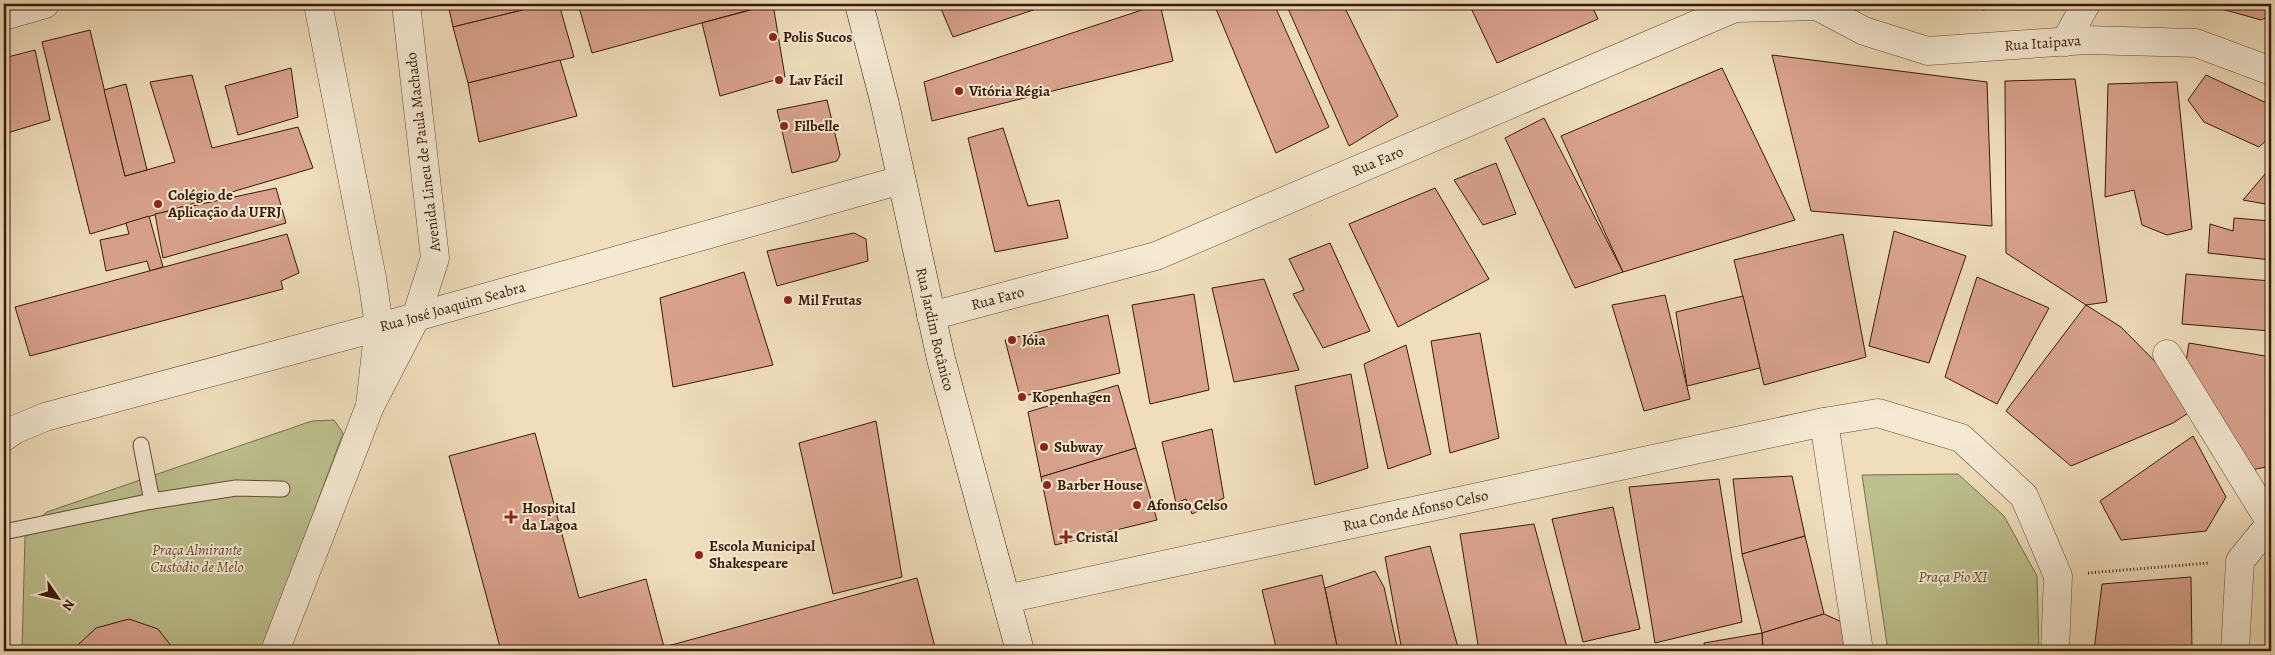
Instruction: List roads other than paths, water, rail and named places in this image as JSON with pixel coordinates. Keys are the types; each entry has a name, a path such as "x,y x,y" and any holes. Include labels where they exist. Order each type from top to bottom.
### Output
{"street":[{"path":"4,16 45,4"},
{"name":"Avenida Lineu de Paula Machado","path":"318,4 372,278 379,325 370,406"},
{"name":"Avenida Lineu de Paula Machado","path":"276,651 370,406 416,317 435,258 406,4"},
{"name":"Rua Jardim Botânico","path":"859,4 885,104 931,316 1020,651"},
{"path":"2064,42 2086,4"},
{"name":"Rua Itaipava","path":"1818,5 1864,31 1928,51 2086,40 2196,43 2271,71"},
{"name":"Rua Faro","path":"931,316 1156,256 1735,8 1818,5"},
{"name":"Rua José Joaquim Seabra","path":"4,437 14,430 44,417 379,325 416,317 901,180"},
{"path":"2167,354 2271,523 2240,561 2235,651"},
{"path":"1859,651 1824,422 1878,413 1961,438 2024,496 2058,576 2055,651"},
{"name":"Rua Conde Afonso Celso","path":"1006,599 1824,422"}],"lane":[{"path":"141,445 152,502"},
{"path":"4,532 152,502 236,488 282,489"}],"place":[{"name":"Polis Sucos","path":"773,37"},
{"name":"Lav Fácil","path":"779,80"},
{"name":"Vitória Régia","path":"959,91"},
{"name":"Filbelle","path":"784,126"},
{"name":"Colégio de Aplicação da UFRJ","path":"158,204"},
{"name":"Mil Frutas","path":"788,300"},
{"name":"Jóia","path":"1012,340"},
{"name":"Kopenhagen","path":"1022,397"},
{"name":"Subway","path":"1044,447"},
{"name":"Barber House","path":"1047,485"},
{"name":"Afonso Celso","path":"1137,505"},
{"name":"Hospital da Lagoa","path":"511,517"},
{"name":"Cristal","path":"1066,537"},
{"name":"Escola Municipal Shakespeare","path":"699,555"}],"park label":[{"name":"Praça Almirante Custódio de Melo","path":"197,558"},
{"name":"Praça Pio XI","path":"1953,577"}]}
